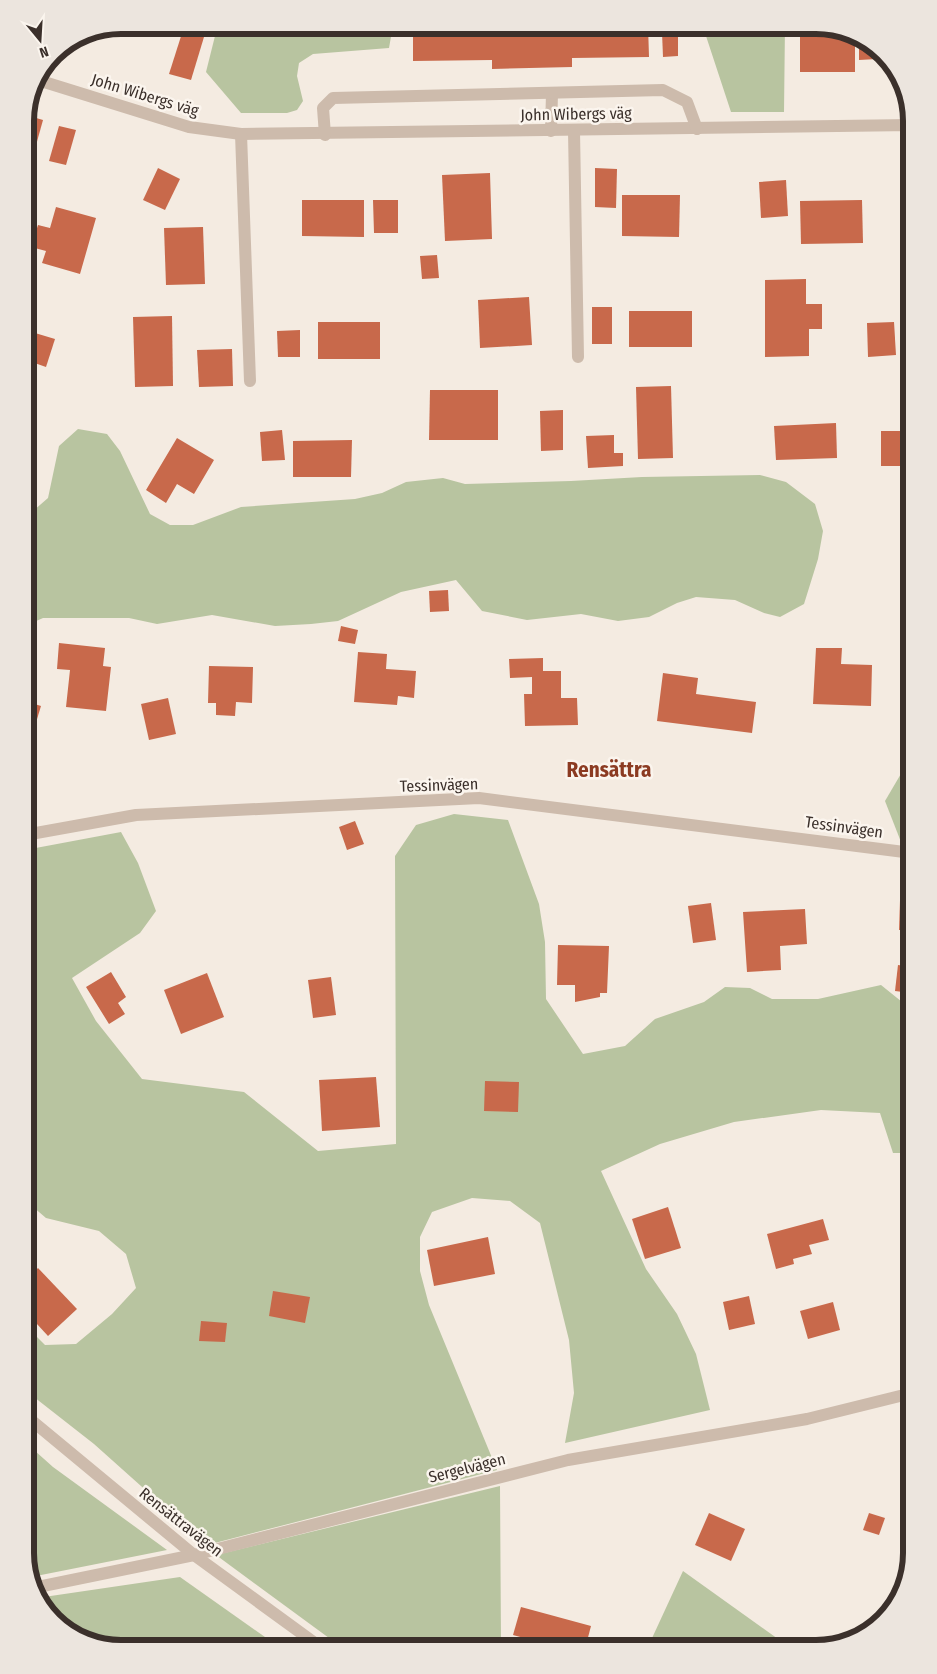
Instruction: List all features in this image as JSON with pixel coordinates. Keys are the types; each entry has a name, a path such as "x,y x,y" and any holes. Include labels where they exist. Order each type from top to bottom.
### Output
{"street":[{"name":"John Wibergs väg","path":"43,82 189,127 241,134 325,135 903,126"},
{"path":"325,135 323,108 333,98 663,90 687,102 697,129"},
{"path":"551,131 552,93"},
{"path":"574,131 578,357"},
{"path":"241,134 250,381"},
{"name":"Tessinvägen","path":"34,833 136,815 479,798 903,852"},
{"name":"Sergelvägen","path":"41,1586 194,1555 568,1460 808,1419 903,1395"},
{"name":"Rensättravägen","path":"34,1422 194,1555 311,1640"}],"green space":[{"path":"216,34 391,34 389,48 313,54 299,63 297,76 303,101 297,110 287,113 241,113 206,72"},
{"path":"702,34 785,34 784,112 731,112 706,36"},
{"path":"78,429 107,434 120,451 150,514 170,525 193,525 241,507 355,499 382,493 406,482 443,478 465,484 642,477 760,475 786,482 815,504 823,531 818,559 804,604 780,617 764,613 735,600 696,597 677,603 649,617 618,621 581,614 527,620 482,611 456,580 401,592 338,621 311,624 275,626 212,615 157,624 129,618 43,618 34,622 34,510 48,498 59,446"},
{"path":"903,770 903,842 901,842 885,801"},
{"path":"454,814 508,820 539,904 545,942 546,999 583,1054 625,1046 655,1019 704,1002 725,987 750,988 772,999 818,999 881,985 903,1003 903,1153 893,1153 880,1113 821,1110 734,1122 660,1144 601,1171 646,1269 677,1314 696,1354 710,1410 565,1443 574,1393 569,1340 540,1223 510,1201 472,1198 432,1212 420,1237 420,1271 429,1305 497,1470 207,1545 94,1444 34,1397 34,1334 45,1345 76,1344 112,1314 136,1288 126,1254 99,1231 46,1218 34,1208 34,848 121,832 138,863 156,911 140,933 72,978 96,1021 142,1079 244,1092 318,1151 396,1144 395,856 416,825"},
{"path":"34,1450 53,1467 167,1550 37,1576 34,1565"},
{"path":"500,1486 501,1640 332,1640 216,1555"},
{"path":"683,1571 779,1640 651,1640"},
{"path":"180,1577 269,1640 104,1639 72,1626 55,1611 45,1597"}],"building":[{"path":"182,34 195,34 204,37 191,80 169,74"},
{"path":"413,34 648,34 649,57 572,58 572,67 492,69 492,60 413,61"},
{"path":"662,34 678,34 678,56 663,57"},
{"path":"800,37 840,37 855,43 855,72 800,72"},
{"path":"859,45 877,58 877,59 859,60"},
{"path":"34,117 43,120 34,152"},
{"path":"59,126 76,130 66,165 49,161"},
{"path":"158,168 180,179 165,210 143,200"},
{"path":"595,168 617,169 616,208 595,207"},
{"path":"490,173 492,239 445,241 442,175"},
{"path":"786,180 788,216 761,218 759,182"},
{"path":"622,195 680,195 679,237 622,236"},
{"path":"302,200 364,200 364,237 302,236"},
{"path":"373,200 398,200 398,233 374,233"},
{"path":"862,200 863,243 801,244 800,201"},
{"path":"56,207 96,218 80,274 42,263 46,251 34,248 34,238 38,225 50,228"},
{"path":"203,227 205,284 166,285 164,228"},
{"path":"437,255 439,278 422,279 420,256"},
{"path":"806,279 806,304 822,304 822,329 809,329 809,356 765,357 765,280"},
{"path":"529,297 532,345 480,348 478,300"},
{"path":"592,307 612,307 612,344 592,344"},
{"path":"629,311 692,311 692,347 629,347"},
{"path":"172,316 173,386 135,387 133,317"},
{"path":"318,322 380,322 380,359 318,359"},
{"path":"894,322 896,355 868,357 867,323"},
{"path":"300,330 300,357 278,357 277,331"},
{"path":"35,333 55,339 46,367 34,363"},
{"path":"232,349 233,386 199,387 197,350"},
{"path":"671,386 673,458 638,459 636,387"},
{"path":"430,390 498,390 498,440 429,440"},
{"path":"563,410 563,450 541,451 540,411"},
{"path":"836,423 837,458 776,460 774,426"},
{"path":"282,430 285,460 262,461 260,432"},
{"path":"881,431 903,431 903,466 881,466"},
{"path":"614,435 614,453 623,453 623,466 588,468 586,436"},
{"path":"177,438 214,460 194,494 177,484 166,503 146,490"},
{"path":"352,440 351,477 293,477 293,441"},
{"path":"448,590 449,611 430,612 429,591"},
{"path":"341,626 358,630 355,644 338,641"},
{"path":"59,643 105,648 103,666 111,667 106,711 66,707 70,670 57,669"},
{"path":"816,648 842,648 841,664 872,665 871,706 813,704"},
{"path":"358,652 387,654 386,669 416,671 414,698 398,696 397,705 354,702"},
{"path":"543,658 543,671 561,671 561,698 577,698 578,725 525,726 524,694 532,694 532,677 510,678 509,659"},
{"path":"209,666 253,667 252,703 236,702 235,716 216,715 216,703 208,703"},
{"path":"663,673 698,678 696,694 756,702 752,733 657,721"},
{"path":"168,698 176,734 149,740 141,704"},
{"path":"34,704 41,706 34,729"},
{"path":"355,821 364,844 347,850 339,827"},
{"path":"900,901 903,901 903,930 899,930"},
{"path":"711,903 716,940 693,943 688,906"},
{"path":"805,909 807,944 780,946 781,970 747,972 743,912"},
{"path":"558,945 609,946 607,993 600,993 600,997 575,1002 575,985 557,985"},
{"path":"898,965 903,966 903,992 895,991"},
{"path":"111,972 126,997 118,1003 125,1014 109,1024 86,987"},
{"path":"207,973 224,1017 181,1034 164,990"},
{"path":"331,977 336,1015 313,1018 308,980"},
{"path":"376,1077 380,1127 322,1131 319,1080"},
{"path":"485,1081 519,1082 518,1112 484,1111"},
{"path":"668,1207 681,1248 645,1259 632,1219"},
{"path":"823,1219 829,1240 809,1245 812,1254 793,1259 794,1264 776,1269 767,1234"},
{"path":"488,1237 495,1274 434,1286 427,1250"},
{"path":"38,1268 77,1309 48,1336 34,1321 34,1272"},
{"path":"273,1291 310,1297 305,1323 269,1316"},
{"path":"749,1296 755,1324 729,1330 723,1302"},
{"path":"833,1302 840,1330 808,1339 800,1311"},
{"path":"201,1321 227,1323 225,1342 199,1341"},
{"path":"709,1513 745,1529 731,1561 695,1545"},
{"path":"869,1513 885,1518 879,1535 863,1530"},
{"path":"521,1607 591,1626 587,1640 531,1640 513,1635"}],"district":[{"name":"Rensättra","path":"609,770"}]}
